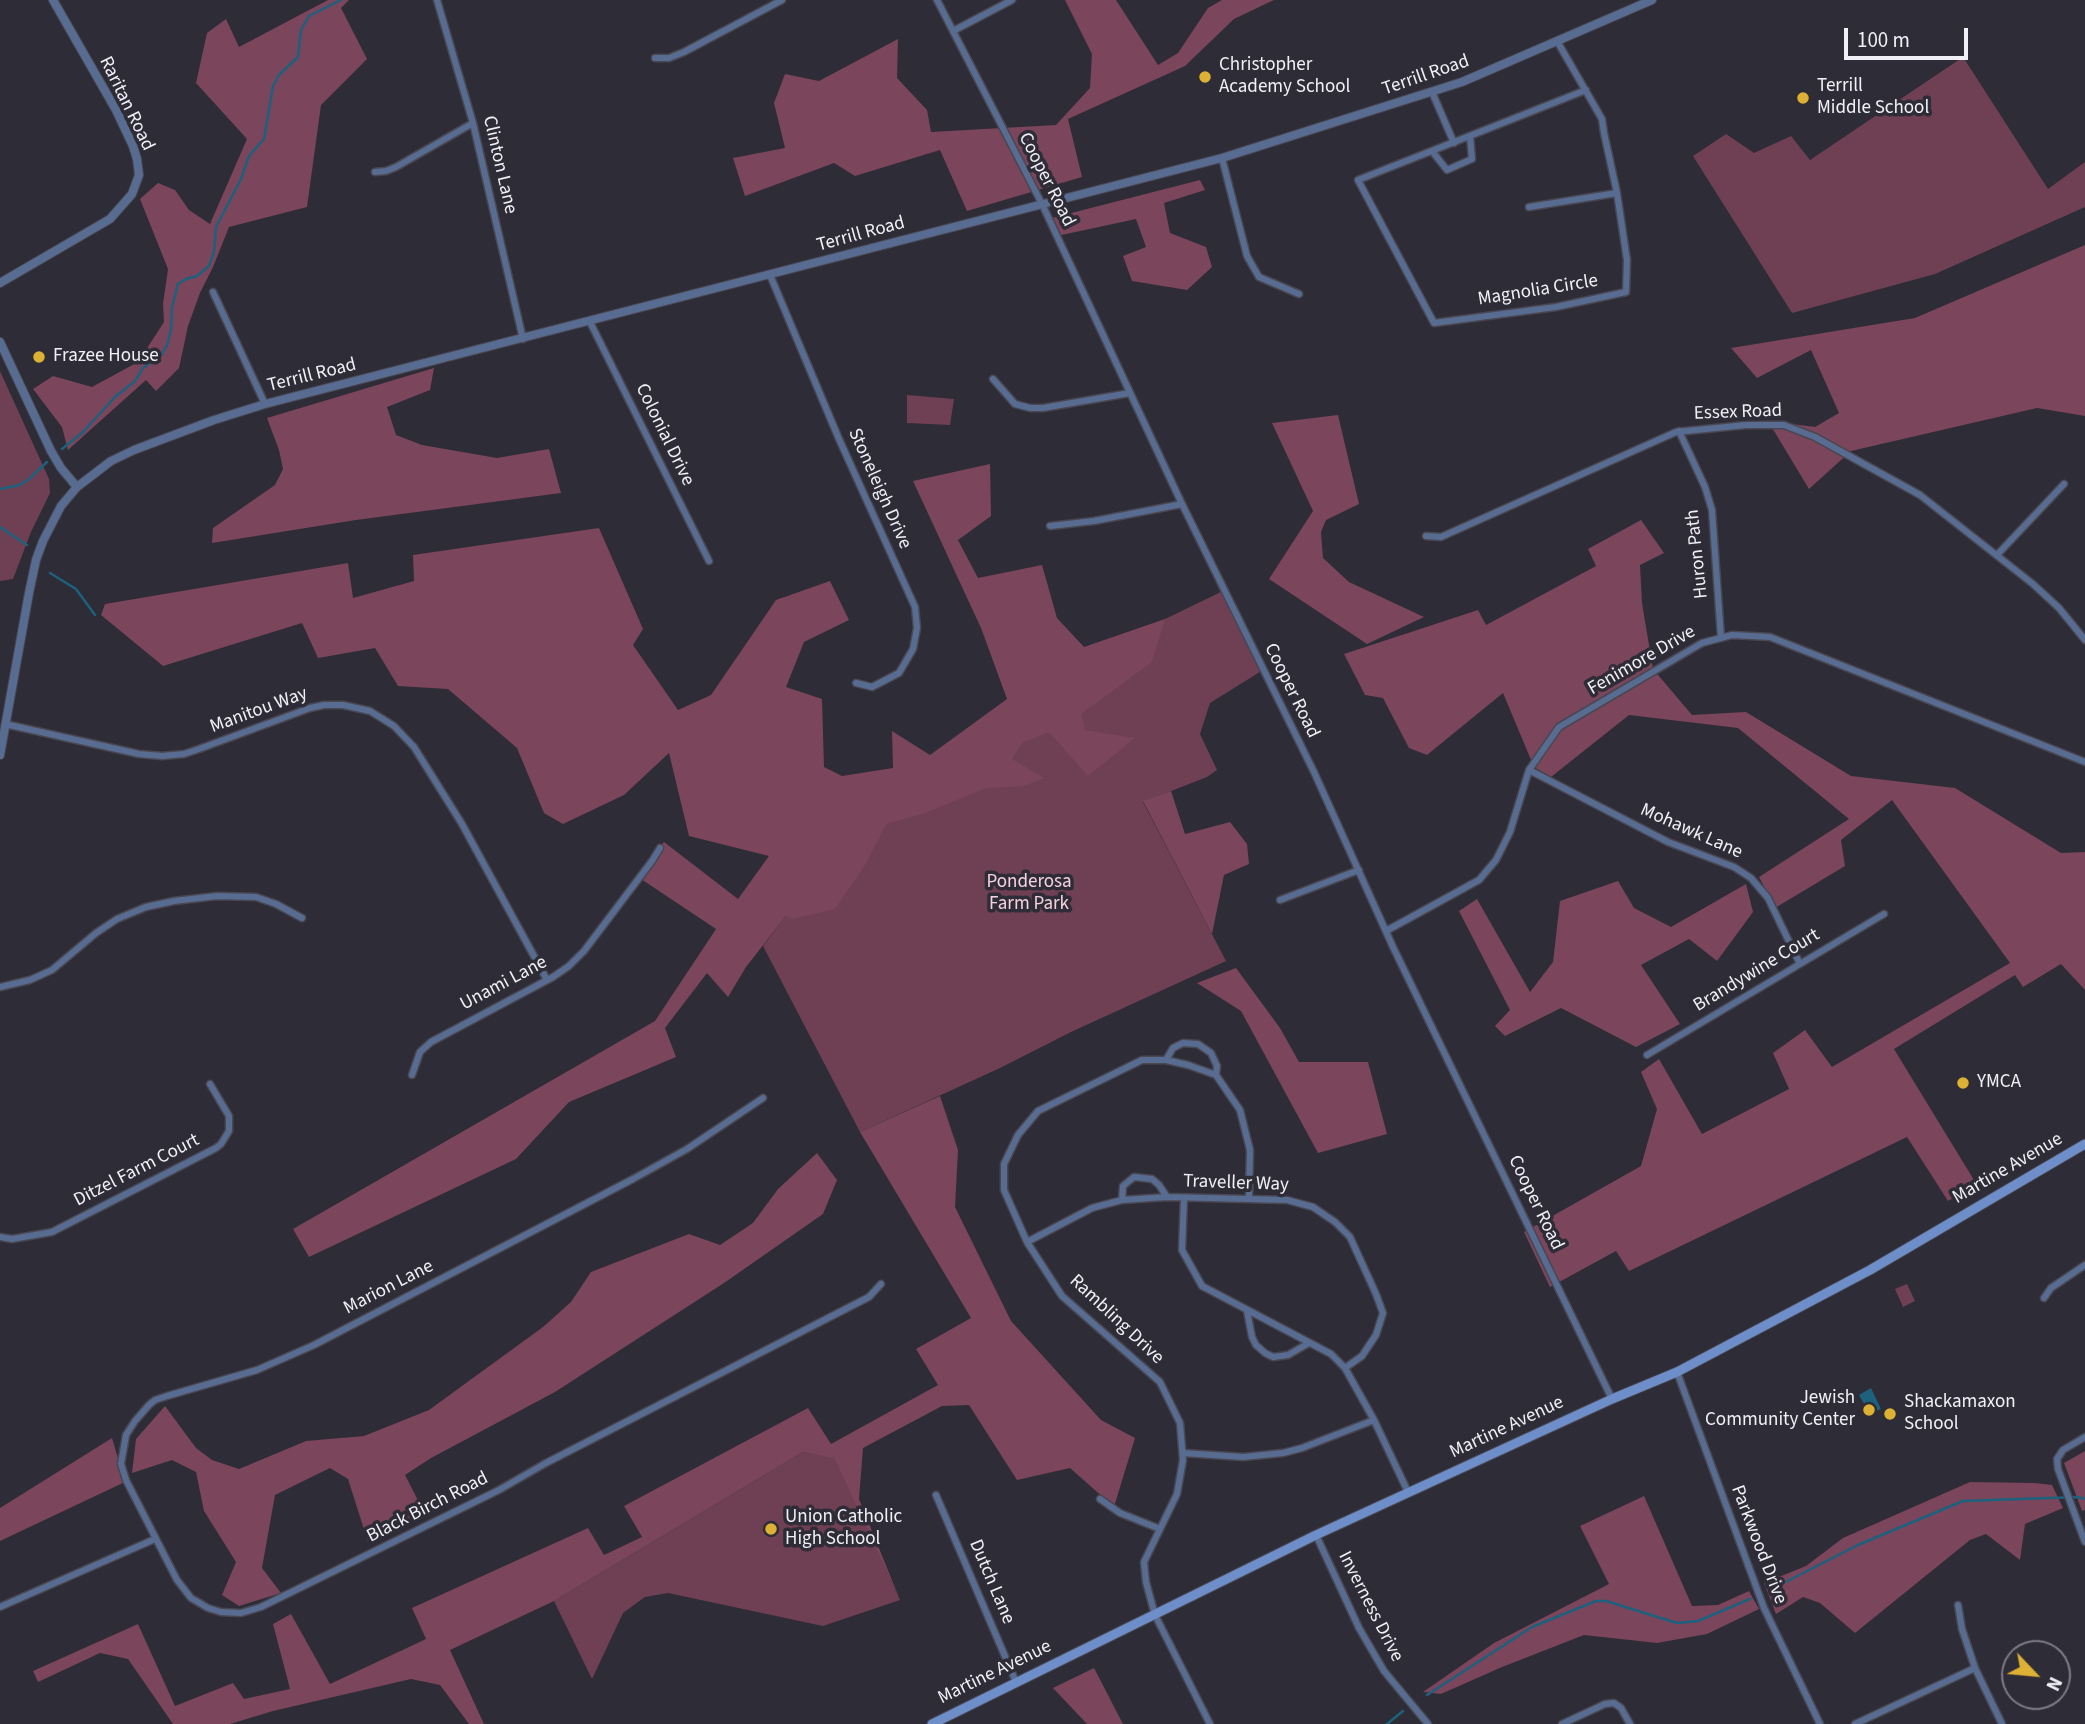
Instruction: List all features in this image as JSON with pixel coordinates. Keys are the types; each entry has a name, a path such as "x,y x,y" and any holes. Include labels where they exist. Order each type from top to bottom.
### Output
{"main road":[{"name":"Martine Avenue","path":"932,1724 1316,1535 1612,1399 1677,1372 1870,1270 2085,1145"}],"street":[{"name":"Raritan Road","path":"0,283 110,219 132,194 139,175 133,146 116,110 53,0"},
{"name":"Clinton Lane","path":"437,0 473,123 523,339"},
{"path":"655,58 668,58 684,52 782,0"},
{"name":"Cooper Road","path":"937,0 1042,204 1182,505 1314,772 1386,931 1612,1399"},
{"path":"953,30 1012,0"},
{"name":"Terrill Road","path":"77,487 111,461 214,419 1222,158 1462,82 1652,0"},
{"name":"Magnolia Circle","path":"1432,151 1358,180 1434,323 1556,307 1626,292 1627,260 1602,119 1557,41"},
{"path":"1470,136 1472,159 1447,170 1432,151 1586,90"},
{"path":"1432,92 1454,142"},
{"path":"375,172 396,167 473,123"},
{"path":"1222,158 1247,256 1259,277 1299,294"},
{"path":"1529,207 1617,193"},
{"name":"Stoneleigh Drive","path":"770,275 839,439 915,607 917,628 913,649 898,673 872,687 856,682"},
{"path":"213,292 265,404"},
{"name":"Colonial Drive","path":"590,322 709,561"},
{"path":"0,342 51,451 77,487 51,523 36,560 0,755"},
{"path":"993,379 1015,404 1030,408 1130,393"},
{"name":"Essex Road","path":"1426,536 1441,537 1679,431 1746,425 1784,425 1815,437 1920,495 2059,608 2085,640"},
{"name":"Huron Path","path":"1679,431 1705,487 1712,510 1721,638"},
{"path":"1997,555 2064,484"},
{"path":"1051,526 1182,505"},
{"name":"Fenimore Drive","path":"1386,931 1479,880 1496,860 1510,832 1529,770 1559,727 1702,643 1731,635 1770,637 2085,762"},
{"name":"Manitou Way","path":"5,724 139,754 162,756 199,750 310,708 343,705 370,711 394,726 414,747 462,824 547,980"},
{"name":"Mohawk Lane","path":"1529,770 1668,842 1734,867 1751,878 1768,898 1800,964"},
{"name":"Unami Lane","path":"412,1075 420,1052 431,1042 569,966 584,951 660,848"},
{"path":"1280,900 1359,870"},
{"path":"0,987 30,980 52,970 96,933 117,919 146,907 217,896 256,897 302,918"},
{"name":"Brandywine Court","path":"1647,1055 1884,914"},
{"name":"Rambling Drive","path":"1166,1060 1174,1048 1183,1043 1198,1044 1211,1053 1217,1066 1216,1075"},
{"name":"Rambling Drive","path":"1210,1724 1154,1614 1143,1562 1177,1494 1184,1453 1180,1423 1160,1382 1062,1296 1027,1242 1004,1190 1004,1164 1018,1135 1038,1111 1142,1060 1166,1060 1216,1075 1240,1110 1250,1150 1249,1199"},
{"name":"Ditzel Farm Court","path":"0,1237 21,1238 52,1232 216,1148 229,1131 229,1116 210,1084"},
{"name":"Marion Lane","path":"155,1539 121,1464 126,1435 155,1400 257,1370 314,1345 634,1179 687,1149 762,1098"},
{"name":"Traveller Way","path":"1122,1200 1123,1186 1134,1177 1152,1180 1167,1197"},
{"name":"Traveller Way","path":"1027,1242 1092,1208 1122,1200 1167,1197 1287,1200 1313,1207 1335,1222 1350,1237 1382,1313 1376,1335 1362,1356 1345,1368"},
{"path":"1184,1198 1182,1250 1202,1286 1331,1354 1345,1368 1374,1420 1408,1492"},
{"path":"2044,1298 2051,1288 2085,1265"},
{"name":"Black Birch Road","path":"155,1539 177,1580 191,1598 221,1612 248,1612 499,1490 546,1463 869,1297 881,1284"},
{"path":"1247,1311 1252,1337 1265,1353 1273,1357 1288,1355 1309,1343"},
{"name":"Parkwood Drive","path":"1677,1372 1764,1608 1820,1724"},
{"path":"1184,1453 1243,1457 1283,1453 1374,1420"},
{"path":"2085,1437 2063,1450 2058,1456 2057,1464 2085,1542"},
{"name":"Dutch Lane","path":"936,1495 1016,1682"},
{"path":"1100,1499 1128,1517 1160,1529"},
{"name":"Inverness Drive","path":"1316,1535 1359,1628 1384,1671 1428,1724"},
{"path":"0,1607 155,1539"},
{"path":"1958,1605 1962,1629 1975,1668 2002,1724"},
{"path":"1855,1724 1975,1668"},
{"path":"1562,1724 1605,1704 1615,1703 1630,1724"}],"green space":[{"path":"1963,57 2048,189 2085,162 2085,207 1935,274 1792,313 1693,156 1726,134 1754,153 1791,136 1810,160"},
{"path":"0,371 49,479 50,493 13,579 0,581"},
{"path":"907,395 954,399 950,425 907,423"},
{"name":"Ponderosa Farm Park","path":"1225,590 1263,670 1210,703 1200,734 1217,770 1207,777 1143,802 1226,961 860,1132 763,946 862,817 1165,619"},
{"path":"1907,1284 1915,1301 1903,1307 1895,1289"},
{"path":"803,1452 834,1457 900,1600 823,1626 668,1593 645,1597 623,1613 592,1679 554,1601"}],"shaded area":[{"path":"328,0 349,0 341,8 367,59 321,105 307,207 229,227 188,326 179,368 156,391 146,380 68,450 62,427 33,389 53,376 92,387 138,362 164,322 163,304 168,269 140,199 158,183 175,190 189,210 210,224 247,139 196,83 207,33 226,19 239,47"},
{"path":"1065,0 1116,0 1158,65 1178,53 1208,8 1222,0 1274,0 1234,19 1185,66 1068,119 1082,177 967,211 940,150 855,176 834,163 745,196 733,158 785,148 774,103 785,74 819,81 898,39 897,78 927,110 931,132 1056,125 1090,88 1092,54"},
{"path":"1200,180 1205,190 1164,203 1170,233 1206,247 1212,267 1187,290 1132,281 1123,256 1146,247 1136,219 1057,236 1048,219"},
{"path":"2085,245 2085,416 2037,408 1851,451 1809,489 1768,421 1815,427 1839,413 1811,350 1757,378 1731,348 1915,318"},
{"path":"434,368 430,390 387,407 396,435 422,445 497,458 549,449 561,493 356,520 212,543 213,528 275,485 283,469 267,418"},
{"path":"1338,415 1359,504 1326,520 1321,532 1323,558 1349,582 1424,617 1367,644 1269,579 1313,511 1272,423"},
{"path":"990,464 991,516 958,540 978,578 1042,565 1057,618 1084,647 1165,619 1152,662 1081,714 1085,730 1135,738 1088,776 1049,732 1022,743 1012,759 1044,778 1024,786 986,788 925,813 886,824 865,865 835,909 793,919 786,916 746,967 728,997 707,973 665,1028 676,1057 569,1102 516,1159 309,1257 293,1229 655,1021 716,929 638,877 664,842 738,899 769,856 689,836 669,753 624,795 563,824 544,813 517,748 448,689 398,686 375,648 318,658 302,623 163,666 101,615 105,604 348,563 353,598 414,581 413,555 599,528 643,629 633,645 678,710 711,695 776,600 830,581 849,620 804,642 786,687 822,699 824,767 842,776 893,768 892,731 930,755 1007,699 981,628 913,481"},
{"path":"1641,520 1664,553 1640,565 1642,603 1653,669 1692,715 1746,712 1851,776 1955,788 2061,853 2085,852 2085,990 2061,964 2023,987 2015,975 1894,1049 1977,1185 1948,1201 1907,1137 1629,1271 1616,1251 1550,1287 1524,1232 1641,1166 1657,1109 1641,1072 1659,1059 1702,1134 1789,1089 1773,1053 1805,1030 1832,1067 2010,963 1892,800 1841,840 1845,866 1775,908 1759,877 1849,819 1738,728 1629,715 1551,777 1534,767 1503,693 1427,755 1409,748 1383,698 1365,695 1344,654 1478,610 1486,625 1596,566 1588,549"},
{"path":"1171,791 1185,834 1230,822 1247,844 1249,864 1224,875 1212,934 1143,801"},
{"path":"1618,881 1634,908 1671,927 1746,884 1753,912 1717,961 1689,939 1641,965 1680,1024 1636,1047 1561,1008 1505,1036 1495,1026 1510,1010 1459,911 1477,899 1530,992 1553,962 1560,901"},
{"path":"1236,968 1280,1028 1299,1062 1368,1062 1387,1134 1318,1153 1241,1011 1197,983"},
{"path":"940,1096 958,1150 955,1207 1011,1321 1101,1420 1135,1438 1114,1507 1070,1468 1017,1480 969,1405 942,1406 863,1448 859,1499 900,1600 834,1458 803,1452 554,1601 450,1650 484,1724 469,1724 440,1685 411,1679 273,1711 230,1724 173,1724 128,1659 100,1653 38,1682 33,1671 138,1624 175,1706 233,1683 244,1699 290,1689 273,1624 291,1614 330,1684 426,1639 412,1608 588,1528 604,1555 642,1537 624,1506 808,1408 831,1444 938,1385 916,1349 971,1318 860,1132"},
{"path":"817,1153 837,1180 823,1214 724,1283 555,1392 431,1458 405,1475 425,1514 368,1542 348,1479 330,1468 275,1495 262,1568 281,1593 239,1606 222,1595 236,1562 204,1511 196,1472 172,1460 132,1473 136,1439 165,1406 196,1448 212,1460 239,1469 306,1441 364,1436 429,1410 543,1327 571,1302 591,1272 689,1234 720,1245 753,1223 778,1189"},
{"path":"112,1438 125,1482 0,1541 0,1508"},
{"path":"2085,1451 2085,1510 2082,1511 2064,1463"},
{"path":"1970,1482 2052,1485 2063,1508 2025,1524 2020,1560 1986,1534 1970,1540 1855,1633 1820,1603 1803,1597 1776,1614 1764,1583 1806,1566 1843,1538"},
{"path":"1644,1496 1692,1606 1718,1605 1749,1591 1759,1609 1707,1634 1657,1643 1584,1635 1441,1694 1423,1692 1494,1643 1609,1584 1580,1526"},
{"path":"1094,1668 1123,1724 1087,1724 1053,1688"}],"water":[{"path":"1871,1388 1881,1409 1870,1414 1859,1395"}],"waterway":[{"path":"62,449 135,381 143,368 162,354 171,330 172,307 178,284 197,276 209,266 214,252 216,227 241,179 249,156 264,139 273,86 279,75 298,57 301,30 309,16 341,0"},
{"path":"0,489 20,485 47,462"},
{"path":"0,527 27,545"},
{"path":"50,573 76,589 95,615"},
{"path":"1772,1589 1858,1545 1963,1501 2078,1497 2085,1499"},
{"path":"1427,1695 1532,1627 1596,1601 1606,1601 1677,1623 1698,1621 1750,1599"},
{"path":"1387,1724 1403,1711"}],"place":[{"name":"Christopher Academy School","path":"1205,77"},
{"name":"Terrill Middle School","path":"1803,98"},
{"name":"Frazee House","path":"39,357"},
{"name":"YMCA","path":"1963,1083"},
{"name":"Jewish Community Center","path":"1869,1410"},
{"name":"Shackamaxon School","path":"1890,1414"},
{"name":"Union Catholic High School","path":"771,1529"}]}
